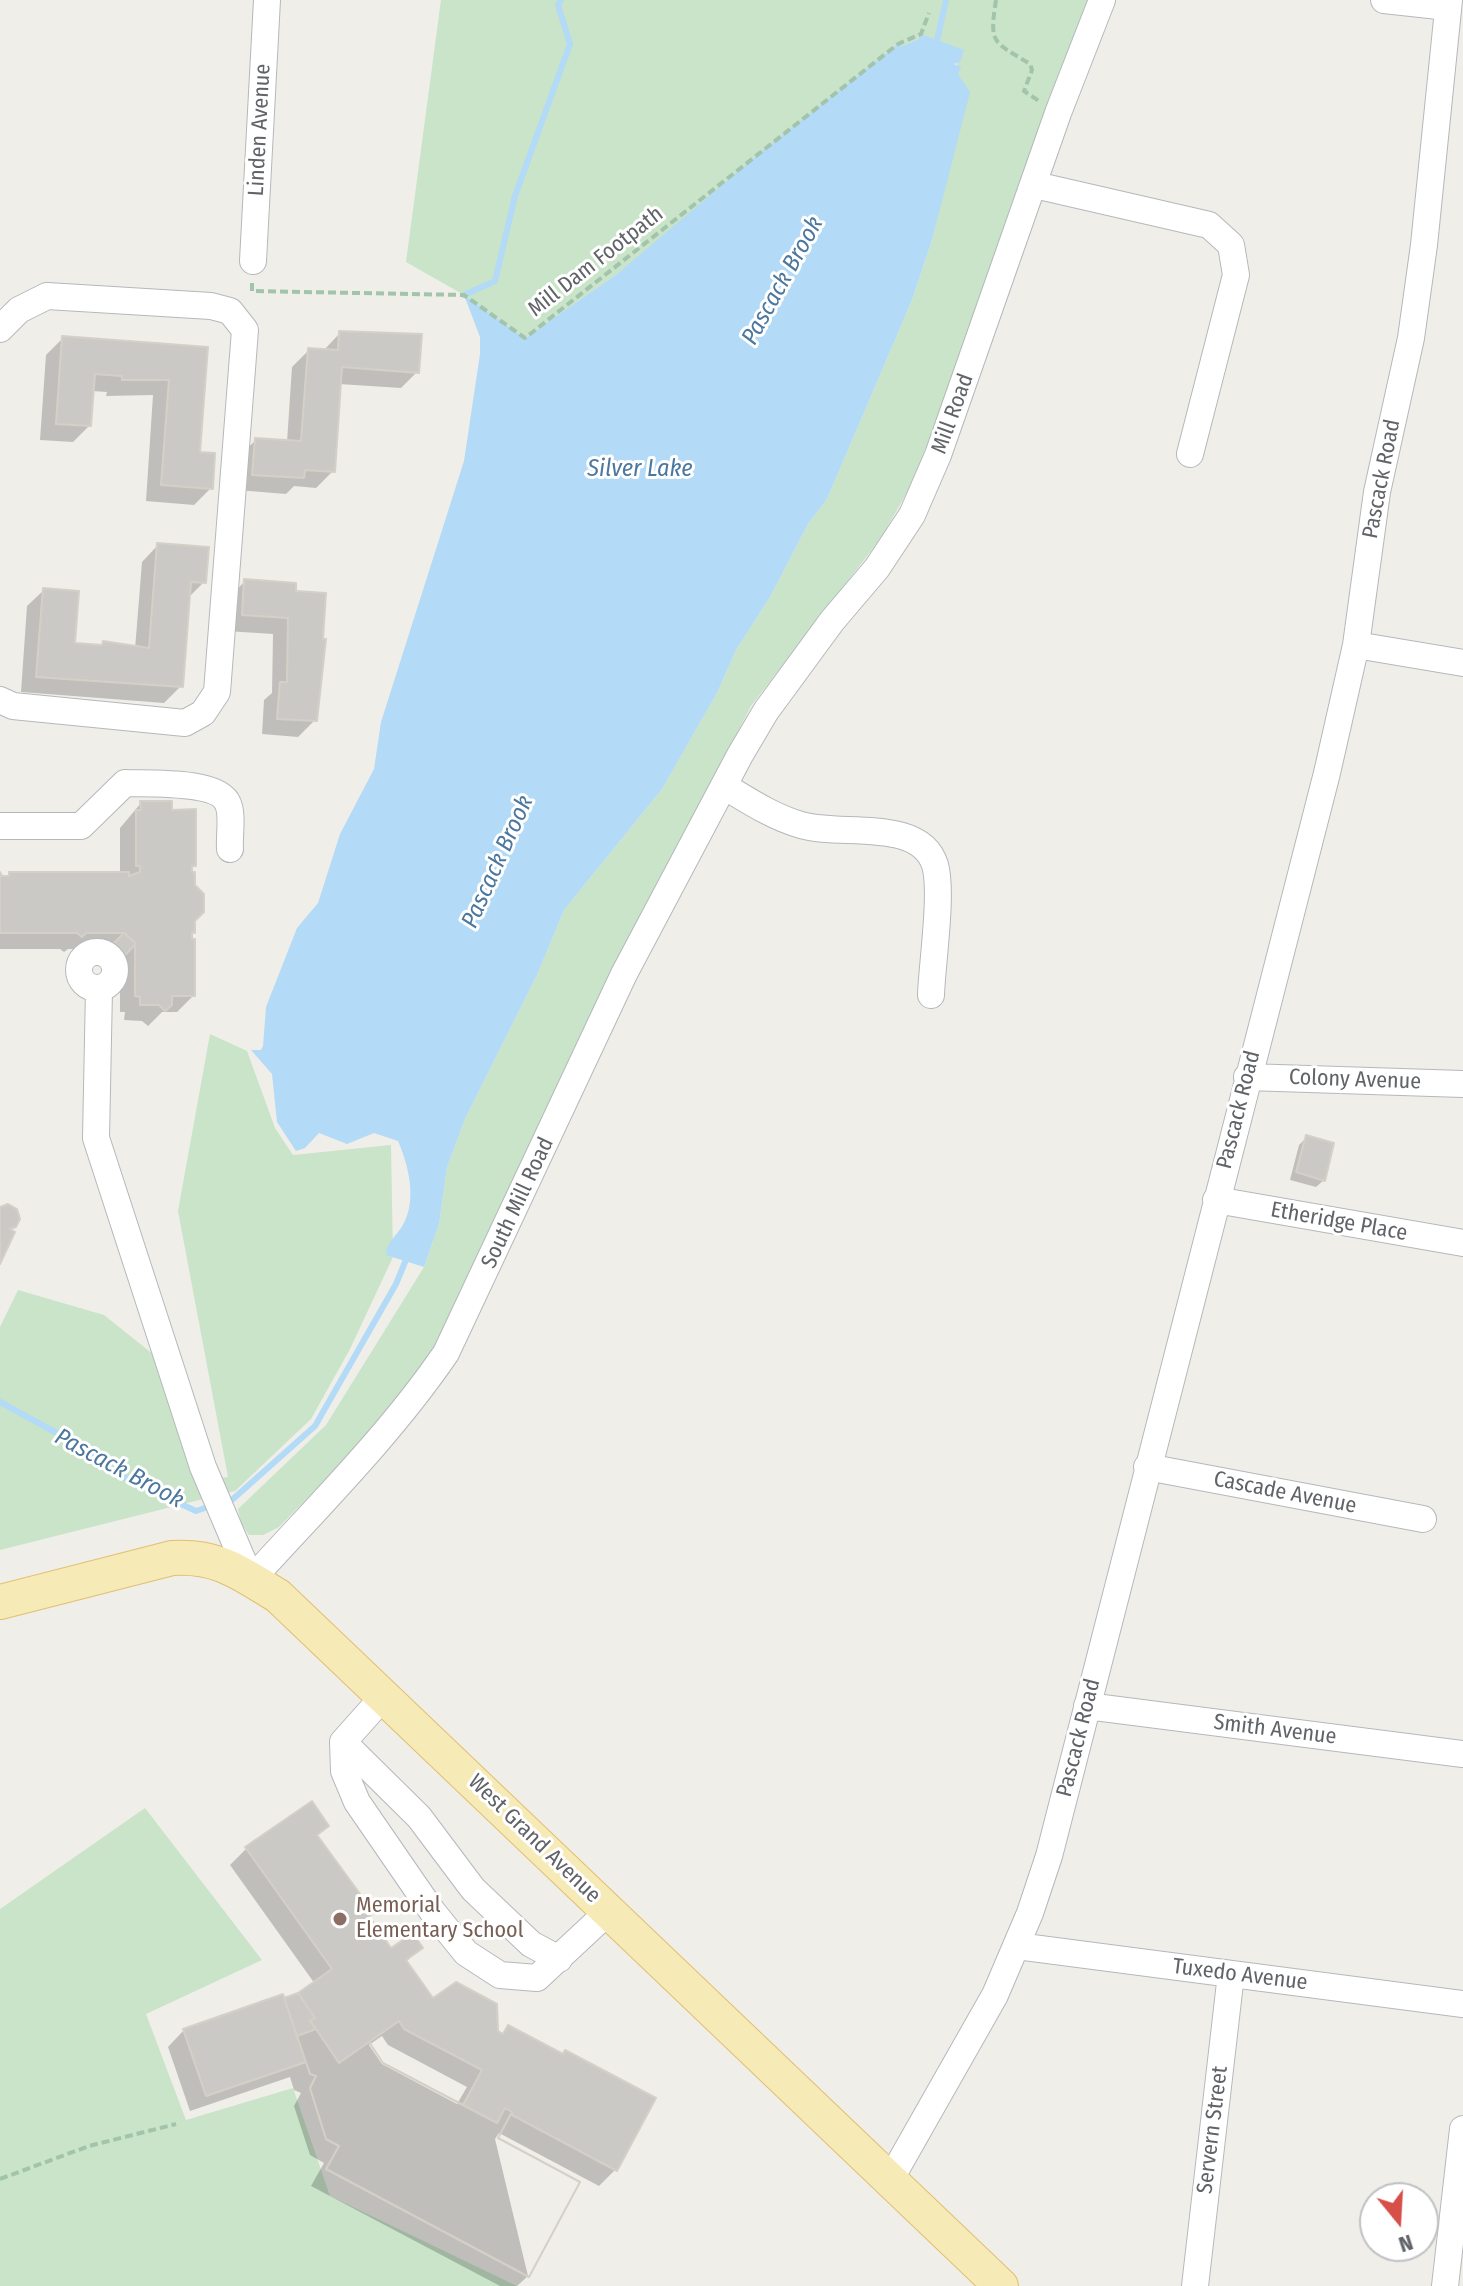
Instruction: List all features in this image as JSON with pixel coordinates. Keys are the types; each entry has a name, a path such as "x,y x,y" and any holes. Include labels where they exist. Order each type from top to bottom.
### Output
{"main road":[{"name":"West Grand Avenue","path":"0,1602 172,1558 216,1560 290,1606 1001,2286"}],"street":[{"name":"Linden Avenue","path":"253,261 267,0"},
{"name":"Mill Road","path":"724,786 766,711 832,621 877,568 912,515 938,455 1058,113 1102,0"},
{"path":"1384,0 1448,3"},
{"name":"Pascack Road","path":"890,2180 995,1995 1017,1946 1049,1856 1356,645 1377,492 1411,338 1453,67 1448,3"},
{"path":"1035,185 1209,225 1231,245 1236,275 1190,454"},
{"path":"0,329 19,310 47,296 211,306 230,311 245,330 217,692 209,707 185,723 13,706 0,700"},
{"path":"1356,645 1463,663"},
{"path":"0,826 81,826 125,783 199,787 218,792 229,804 230,849"},
{"path":"724,786 774,815 802,826 901,834 916,840 927,851 936,880 931,995"},
{"name":"South Mill Road","path":"251,1580 421,1390 446,1353 624,974 724,786"},
{"path":"99,989 96,1138 113,1200 130,1237 203,1467 251,1580"},
{"name":"Colony Avenue","path":"1247,1077 1463,1084"},
{"name":"Etheridge Place","path":"1216,1200 1463,1243"},
{"name":"Cascade Avenue","path":"1147,1467 1423,1519"},
{"path":"384,1696 343,1742 344,1771 357,1802 432,1911 466,1953 500,1975 537,1978 609,1911"},
{"name":"Smith Avenue","path":"1087,1706 1463,1754"},
{"path":"343,1742 419,1817 473,1889 531,1944 559,1959"},
{"name":"Tuxedo Avenue","path":"1017,1946 1463,2004"},
{"name":"Servern Street","path":"1195,2286 1231,1974"},
{"path":"1445,2286 1456,2250 1463,2129"}],"path":[{"path":"996,0 991,32 996,43 1030,64 1032,70 1024,91 1058,113"},
{"name":"Mill Dam Footpath","path":"253,261 252,291 464,295 525,338 898,44 921,34 929,13"},
{"path":"0,2179 89,2146 176,2124"}],"green space":[{"path":"441,0 1089,0 914,480 881,538 751,706 583,1033 449,1330 398,1405 279,1527 263,1535 249,1535 241,1523 238,1509 326,1425 424,1267 439,1224 447,1167 465,1119 537,975 564,910 662,789 718,691 736,650 770,597 808,524 827,499 912,300 932,240 950,166 958,74 956,60 919,39 902,46 617,274 525,338 464,295 406,262"},
{"path":"210,1034 247,1051 275,1128 293,1155 391,1145 393,1257 350,1349 311,1419 235,1491 0,1550 0,1327 18,1290 104,1315 159,1359 199,1480 228,1477 178,1211"},
{"path":"145,1808 262,1960 146,2014 186,2120 293,2088 330,2196 517,2286 0,2286 0,1909"}],"water":[{"name":"Silver Lake","path":"921,34 964,50 960,62 954,64 961,67 958,74 970,92 932,240 912,300 827,499 808,524 770,597 736,650 718,691 662,789 564,910 537,975 465,1119 447,1167 439,1224 424,1267 386,1255 409,1207 410,1184 398,1141 374,1133 347,1144 319,1133 305,1148 296,1151 277,1122 272,1074 251,1050 261,1050 263,1046 266,1007 297,928 318,903 340,834 374,769 381,722 464,461 480,337 464,295 525,338 617,274 767,147 898,44 902,46 919,39"}],"building":[{"path":"339,331 422,334 419,373 342,367 335,472 305,470 304,478 252,475 255,438 301,441 308,348 338,350"},
{"path":"62,336 208,347 200,452 215,453 213,489 161,485 169,380 122,380 122,376 95,374 91,426 56,424"},
{"path":"157,543 209,547 206,583 191,582 183,687 36,677 43,588 79,591 75,643 102,645 103,641 149,648"},
{"path":"244,579 296,583 296,591 326,593 323,639 326,639 317,721 277,719 280,682 287,682 288,618 242,615"},
{"path":"140,801 172,801 172,810 196,809 196,866 192,866 192,872 195,872 195,885 204,894 204,912 195,921 195,933 192,932 192,939 195,939 195,996 172,996 172,1005 165,1011 159,1005 140,1005 140,997 135,996 135,943 125,933 86,933 82,937 77,933 0,933 0,872 2,876 9,876 9,872 129,872 129,876 140,872 140,866 136,866 136,810 141,810"},
{"path":"124,933 136,944 120,960 108,949"},
{"path":"1306,1135 1334,1143 1325,1181 1296,1172"},
{"path":"8,1204 17,1209 20,1219 16,1227 10,1229 15,1232 0,1264 0,1207"},
{"path":"312,1801 329,1826 317,1835 374,1913 369,1916 391,1948 413,1933 423,1948 406,1960 433,1998 456,1982 497,2004 498,2031 503,2034 508,2025 563,2054 565,2050 656,2098 617,2171 512,2115 512,2112 498,2138 580,2182 529,2277 326,2169 339,2146 326,2139 310,2088 316,2076 310,2074 306,2062 206,2096 183,2029 283,1994 297,2036 316,2029 310,2021 315,2018 298,1993 332,1969 245,1847","holes":["399,2021 404,2029 482,2070 463,2105 383,2063 369,2042"]},
{"path":"298,1993 315,2018 310,2021 316,2029 297,2036 284,1998"},
{"path":"316,2029 339,2063 369,2042 383,2063 497,2123 505,2108 512,2112 498,2138 580,2182 529,2277 326,2169 339,2146 326,2139 310,2088 316,2076 310,2074 297,2036"}],"waterway":[{"path":"464,295 495,281 515,196 570,44 558,5 561,0"},
{"name":"Pascack Brook","path":"936,45 946,0"},
{"name":"Pascack Brook","path":"225,1502 233,1499 315,1426 396,1284 408,1255"},
{"name":"Pascack Brook","path":"0,1402 66,1438 125,1478 196,1511 211,1506"}],"place":[{"name":"Memorial Elementary School","path":"340,1919"}]}
